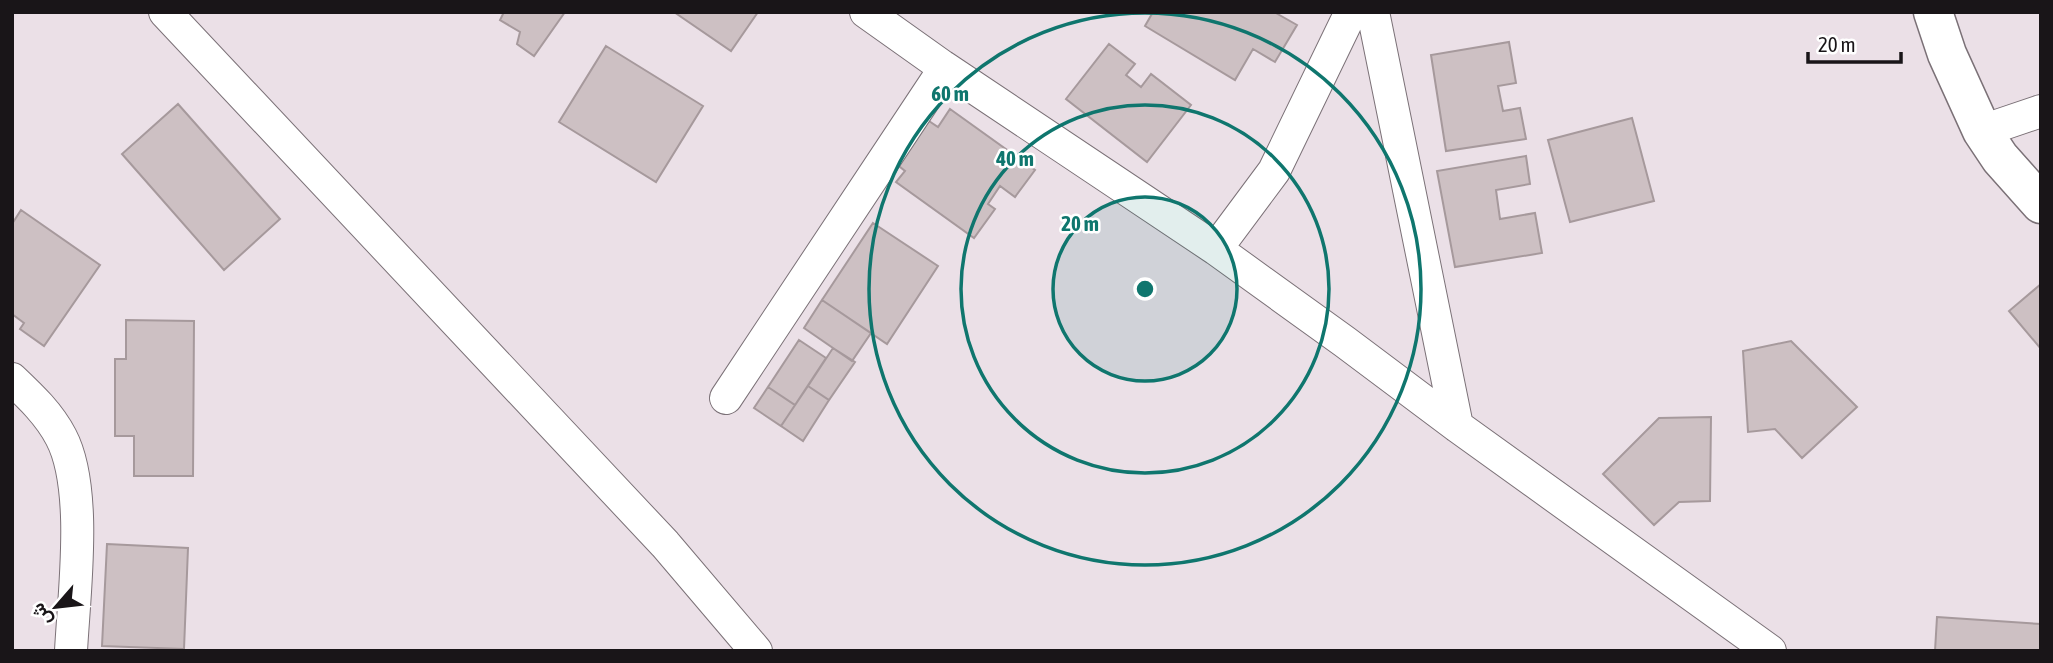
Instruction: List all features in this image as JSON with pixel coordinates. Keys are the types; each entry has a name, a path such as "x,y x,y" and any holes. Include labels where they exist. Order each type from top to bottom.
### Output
{"street":[{"path":"165,12 665,544 756,651"},
{"path":"866,12 1216,249 1770,651"},
{"path":"1216,249 1273,171 1350,12"},
{"path":"1373,12 1457,426"},
{"path":"1933,12 1947,54 1982,131 2000,158 2041,205"},
{"path":"726,398 945,68"},
{"path":"1982,131 2041,111"},
{"path":"12,379 42,408 62,438 74,474 77,519 72,651"}],"building":[{"path":"504,12 565,12 534,56 517,44 520,32 500,20"},
{"path":"674,12 758,12 731,51"},
{"path":"1153,12 1274,12 1297,25 1275,62 1253,49 1235,80 1145,26"},
{"path":"1509,42 1516,83 1498,86 1503,111 1520,108 1526,139 1446,151 1431,55"},
{"path":"1109,44 1135,64 1126,75 1141,87 1151,74 1191,105 1147,162 1066,99"},
{"path":"606,46 703,106 656,182 559,122"},
{"path":"178,104 280,219 224,270 122,154"},
{"path":"950,109 1035,170 1015,197 1000,186 988,204 995,209 974,238 896,182 905,171 895,163 926,119 938,127"},
{"path":"1632,118 1654,201 1570,222 1548,140"},
{"path":"1526,156 1530,184 1496,190 1500,219 1535,213 1542,253 1455,267 1437,171"},
{"path":"21,210 100,265 44,346 20,329 24,323 12,314 12,224"},
{"path":"873,223 938,266 887,344 822,300"},
{"path":"2041,284 2041,349 2009,311"},
{"path":"822,300 871,333 852,361 804,328"},
{"path":"126,320 194,321 193,476 134,476 134,436 115,436 115,359 126,359"},
{"path":"799,340 826,358 795,405 768,387"},
{"path":"1791,341 1857,407 1802,458 1775,429 1748,432 1743,351"},
{"path":"833,348 855,362 829,400 808,386"},
{"path":"808,386 829,400 803,441 781,426"},
{"path":"768,387 795,405 781,426 754,408"},
{"path":"1711,417 1710,501 1679,502 1654,525 1603,474 1659,418"},
{"path":"107,544 188,548 184,649 102,646"},
{"path":"1937,617 2041,624 2041,651 1935,651"}]}
